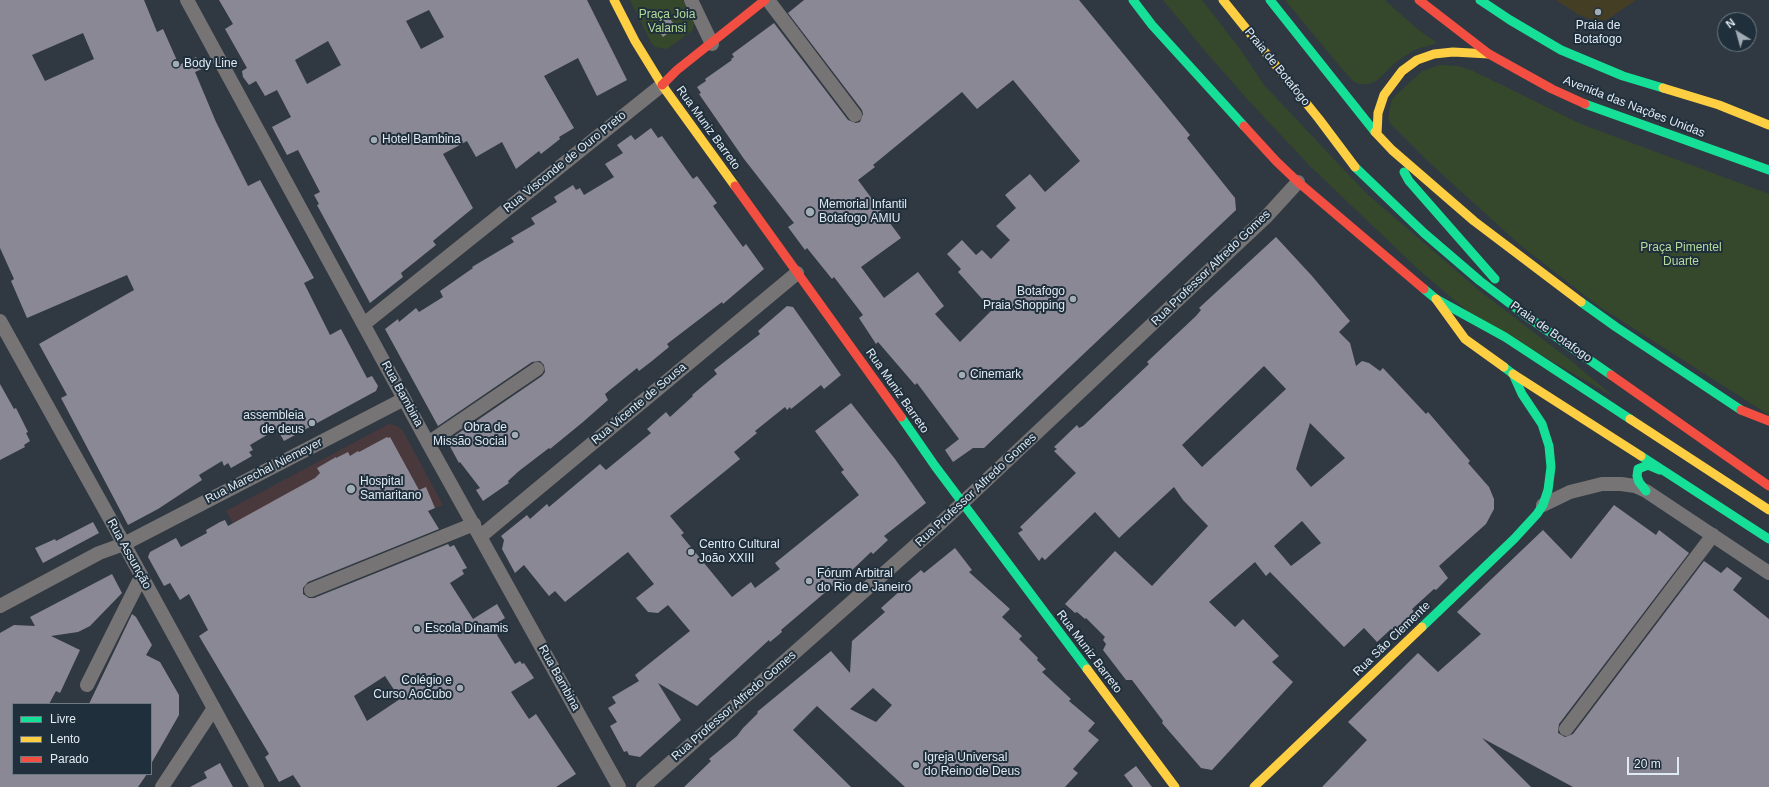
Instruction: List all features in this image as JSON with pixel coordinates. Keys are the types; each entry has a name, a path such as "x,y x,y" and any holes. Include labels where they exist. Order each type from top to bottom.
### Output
{"main road":[{"name":"Rua Muniz Barreto","path":"614,0 646,62 662,85 962,502 1175,787"},
{"name":"Rua Visconde de Ouro Preto","path":"662,85 678,70 766,0"},
{"path":"1133,0 1158,30 1276,160 1298,182 1436,299 1505,337 1769,510"},
{"name":"Praia de Botafogo","path":"1223,0 1319,119 1356,169 1424,233 1480,281 1525,315 1769,486"},
{"path":"1270,0 1377,134 1392,150 1474,221 1616,327 1769,430"},
{"name":"Avenida das Nações Unidas","path":"1419,0 1489,54 1552,89 1588,105 1769,170"},
{"name":"Avenida das Nações Unidas","path":"1480,0 1510,20 1561,50 1623,76 1719,105 1769,125"},
{"path":"1377,134 1378,113 1384,95 1402,70 1417,60 1434,54 1453,52 1489,54"},
{"path":"1392,150 1409,181 1525,315"},
{"path":"1436,299 1465,339 1513,374 1769,539"},
{"path":"1513,374 1522,394 1547,434 1551,457 1551,476 1543,505"},
{"path":"1741,410 1769,421"},
{"path":"1646,491 1639,482 1637,476 1638,469 1648,465 1663,472"},
{"name":"Rua São Clemente","path":"1254,787 1514,539 1537,514 1543,505"}],"street":[{"name":"Rua Bambina","path":"187,0 428,443 619,787"},
{"path":"691,0 712,44"},
{"path":"766,0 855,115"},
{"name":"Rua Visconde de Ouro Preto","path":"364,324 662,85"},
{"name":"Rua Professor Alfredo Gomes","path":"643,787 1020,451 1254,228 1298,182"},
{"name":"Rua Vicente de Sousa","path":"311,590 477,530 797,273"},
{"name":"Rua Assunção","path":"0,321 257,787"},
{"path":"428,443 537,369"},
{"name":"Rua Marechal Niemeyer","path":"0,606 99,553 124,544 404,399"},
{"path":"1543,505 1570,492 1602,484 1635,486 1646,491 1769,573"},
{"path":"1566,729 1713,535"},
{"path":"87,685 141,577"},
{"path":"162,787 214,708"}],"shaded area":[{"name":"Hospital Samaritano","path":"389,424 397,426 403,431 443,505 386,527 253,558 226,511"}],"green space":[{"name":"Praça Joia Valansi","path":"630,0 683,0 694,21 693,30 667,49 655,47 652,44"},
{"path":"1163,0 1202,0 1240,49 1264,85 1366,193 1481,292 1570,360 1614,397 1472,315 1420,271 1311,167 1249,101"},
{"path":"1285,0 1385,0 1416,28 1437,43 1414,50 1396,62 1376,81 1369,84 1359,84 1353,81 1338,64"},
{"name":"Praça Pimentel Duarte","path":"1440,65 1458,66 1471,70 1581,124 1769,194 1769,415 1600,307 1520,245 1433,166 1390,123 1388,118 1392,99 1422,71"}],"sand":[{"name":"Praia de Botafogo","path":"1556,0 1636,0 1608,19 1599,22 1579,15"}],"building":[{"path":"0,0 144,0 157,32 163,29 179,65 196,57 202,69 195,72 216,122 248,186 260,180 314,278 304,283 330,335 341,329 367,378 372,376 378,386 376,391 284,441 277,429 250,445 253,450 249,452 252,456 231,468 228,463 224,466 222,461 199,475 202,480 158,509 128,525 61,398 67,395 39,344 134,290 127,275 27,318 11,281 14,279 0,248","holes":["83,33 94,59 45,81 32,55"]},
{"path":"219,0 587,0 627,80 597,96 578,58 544,76 574,128 559,137 560,139 541,154 539,151 516,169 502,142 476,157 467,141 443,154 473,208 433,241 436,245 401,273 403,277 370,303 317,205 319,204 314,195 320,192 298,150 287,155 272,127 291,117 277,90 265,96 256,81 249,85 243,77 242,71 247,68 225,29 233,24","holes":["429,10 444,37 421,49 406,21","328,41 341,65 307,84 295,60"]},
{"path":"804,0 1079,0 1190,135 1187,138 1235,198 1236,210 984,448 973,448 953,462 945,450 959,439 917,383 915,385 878,342 876,344 859,318 863,315 834,277 832,279 807,248 805,250 788,227 794,223 744,159 699,94 701,93 697,87 706,81 705,79 732,60 731,59 734,57 732,54 774,23 848,120 856,123 860,122 863,114 862,110 788,13","holes":["1013,80 1080,161 1045,192 1030,174 1005,195 1016,208 996,226 1010,240 991,259 982,250 976,255 962,240 947,254 961,269 958,272 992,310 960,342 935,314 944,306 918,272 884,298 861,267 901,238 858,180 875,167 873,165 962,92 977,109"]},
{"path":"668,16 676,27 663,37 655,25"},
{"path":"651,128 658,138 662,136 693,179 697,176 717,203 713,206 743,247 746,244 764,269 723,304 722,302 667,344 669,347 652,361 639,371 637,368 605,394 608,400 583,422 550,449 549,448 519,471 508,481 509,483 483,501 476,490 480,488 460,462 459,463 447,441 542,376 545,372 544,365 540,361 532,362 438,426 385,329 398,319 399,322 416,308 419,312 443,297 440,291 473,268 472,267 514,242 511,238 535,224 531,218 557,202 554,197 573,185 576,190 580,188 584,195 614,177 605,164 623,153 617,145 631,135 635,140"},
{"path":"1276,237 1312,276 1350,321 1339,332 1350,343 1356,366 1362,361 1369,363 1380,371 1383,368 1426,414 1428,412 1470,461 1468,463 1489,487 1494,499 1494,509 1486,524 1439,566 1448,578 1436,590 1434,589 1412,609 1416,614 1398,632 1391,629 1377,642 1364,628 1344,647 1270,572 1266,576 1255,562 1209,602 1235,627 1243,619 1279,656 1272,662 1293,682 1212,770 1201,768 1162,723 1163,721 1132,680 1126,680 1103,650 1106,644 1103,640 1105,637 1086,618 1085,619 1077,612 1075,613 1065,604 1115,551 1152,586 1208,526 1183,500 1174,487 1119,538 1095,512 1045,560 1042,557 1039,561 1018,533 1023,530 1020,527 1076,473 1054,451 1057,449 1054,447 1077,425 1079,428 1083,426 1149,364 1147,362 1196,316 1201,310 1199,308","holes":["1264,366 1286,389 1202,467 1182,445","1310,423 1345,458 1311,487 1296,469","1302,521 1321,543 1291,566 1274,546"]},
{"path":"787,306 793,307 841,375 824,389 821,385 791,409 790,407 787,410 785,407 755,431 757,433 734,452 740,459 670,516 684,533 681,535 732,597 751,582 755,588 780,569 775,563 859,495 841,472 844,470 815,431 851,403 895,459 926,503 884,536 888,540 873,554 871,552 837,586 835,584 781,630 782,632 770,642 769,640 697,706 658,683 681,720 640,757 629,755 627,751 624,752 610,726 617,722 608,708 616,703 612,697 639,681 635,675 690,631 668,605 658,613 648,612 636,598 654,584 628,552 565,602 555,591 549,596 524,565 515,573 502,549 504,540 501,536 527,515 530,519 547,504 549,507 600,464 606,470 651,433 647,429 666,412 670,417 693,396 692,395 717,374 714,370 760,334 758,331"},
{"path":"0,384 14,409 16,408 28,432 26,433 30,441 24,445 25,447 0,460"},
{"path":"387,437 390,437 419,490 426,487 435,508 428,511 439,529 308,582 303,588 303,594 309,598 314,598 448,544 450,547 454,545 467,568 462,570 464,574 450,583 473,619 497,604 505,618 494,625 499,633 497,635 515,664 520,661 522,664 524,663 534,678 511,692 529,719 536,714 576,774 556,787 301,787 293,775 279,782 265,757 269,754 199,636 208,630 189,594 180,600 170,583 164,586 148,557 150,552 176,538 181,547 207,533 206,530 220,522 225,520 228,526 315,478 320,473 317,468 336,457 348,452 350,456 358,451 359,452","holes":["385,676 400,699 367,721 354,696"]},
{"path":"1614,505 1656,535 1659,530 1689,553 1559,724 1558,733 1565,737 1573,734 1704,561 1721,573 1727,567 1742,578 1733,590 1769,619 1769,787 1573,787 1482,738 1531,787 1322,787 1367,740 1348,722 1418,653 1438,672 1481,634 1457,612 1543,530 1571,559"},
{"path":"93,522 99,533 43,563 35,548 55,539 56,541"},
{"path":"955,548 972,570 969,572 1010,609 1002,617 1022,636 1019,639 1038,658 1037,660 1046,669 1042,672 1071,699 1069,701 1095,723 1088,731 1099,740 1073,769 1078,773 1065,787 905,787 817,706 793,730 851,787 684,787 711,761 709,759 737,736 758,713 757,712 831,651 850,673 852,641 885,612 881,608 901,590 900,588 921,570 924,573","holes":["873,688 892,705 876,722 850,709"]},
{"path":"112,574 122,593 90,626 78,632 51,636 80,650 60,693 56,691 50,703 12,703 12,775 146,775 138,787 0,787 0,633 14,625 35,626 30,617"},
{"path":"132,614 136,617 152,645 146,655 160,662 179,695 179,715 152,762 152,703 89,703"},
{"path":"220,763 233,787 190,787 207,778 204,772"},
{"path":"1136,766 1152,787 1133,787 1124,775"}],"traffic: fast":[{"path":"1133,0 1152,25 1244,126"},
{"path":"1270,0 1375,132"},
{"path":"1480,0 1510,20 1561,50 1623,76 1663,88"},
{"path":"1585,104 1769,170"},
{"path":"1355,167 1424,233 1480,281 1525,315 1611,375"},
{"path":"1404,172 1409,181 1495,279"},
{"path":"1424,289 1436,299 1505,337 1630,419"},
{"path":"1581,302 1741,410"},
{"path":"1422,627 1514,539 1537,514 1543,505 1548,490 1551,467 1549,446 1542,424 1522,394 1513,374 1504,367"},
{"path":"901,417 935,466 1087,669"},
{"path":"1641,456 1769,539"},
{"path":"1646,491 1639,482 1637,476 1638,469 1648,465 1660,470"}],"traffic: slow":[{"path":"614,0 635,41 662,85 735,186"},
{"path":"1223,0 1319,119 1355,167"},
{"path":"1377,134 1378,113 1384,95 1402,71 1417,60 1434,54 1453,52 1489,54"},
{"path":"1663,88 1719,105 1769,125"},
{"path":"1375,132 1392,150 1474,221 1581,302"},
{"path":"1436,299 1465,339 1504,367"},
{"path":"1513,374 1641,456"},
{"path":"1630,419 1769,510"},
{"path":"1254,787 1422,627"},
{"path":"1087,669 1175,787"}],"traffic: jam":[{"path":"662,85 677,70 765,0"},
{"path":"1419,0 1489,54 1552,89 1585,104"},
{"path":"1244,126 1276,161 1298,182 1424,289"},
{"path":"735,186 901,417"},
{"path":"1611,375 1769,486"},
{"path":"1741,410 1769,421"}],"place":[{"name":"Praia de Botafogo","path":"1598,12"},
{"name":"Body Line","path":"176,64"},
{"name":"Hotel Bambina","path":"374,140"},
{"name":"Memorial Infantil Botafogo AMIU","path":"810,212"},
{"name":"Botafogo Praia Shopping","path":"1073,299"},
{"name":"Cinemark","path":"962,375"},
{"name":"assembleia de deus","path":"312,423"},
{"name":"Obra de Missão Social","path":"515,435"},
{"name":"Hospital Samaritano","path":"351,489"},
{"name":"Centro Cultural João XXIII","path":"691,552"},
{"name":"Fórum Arbitral do Rio de Janeiro","path":"809,581"},
{"name":"Escola Dínamis","path":"417,629"},
{"name":"Colégio e Curso AoCubo","path":"460,688"},
{"name":"Igreja Universal do Reino de Deus","path":"916,765"}]}
